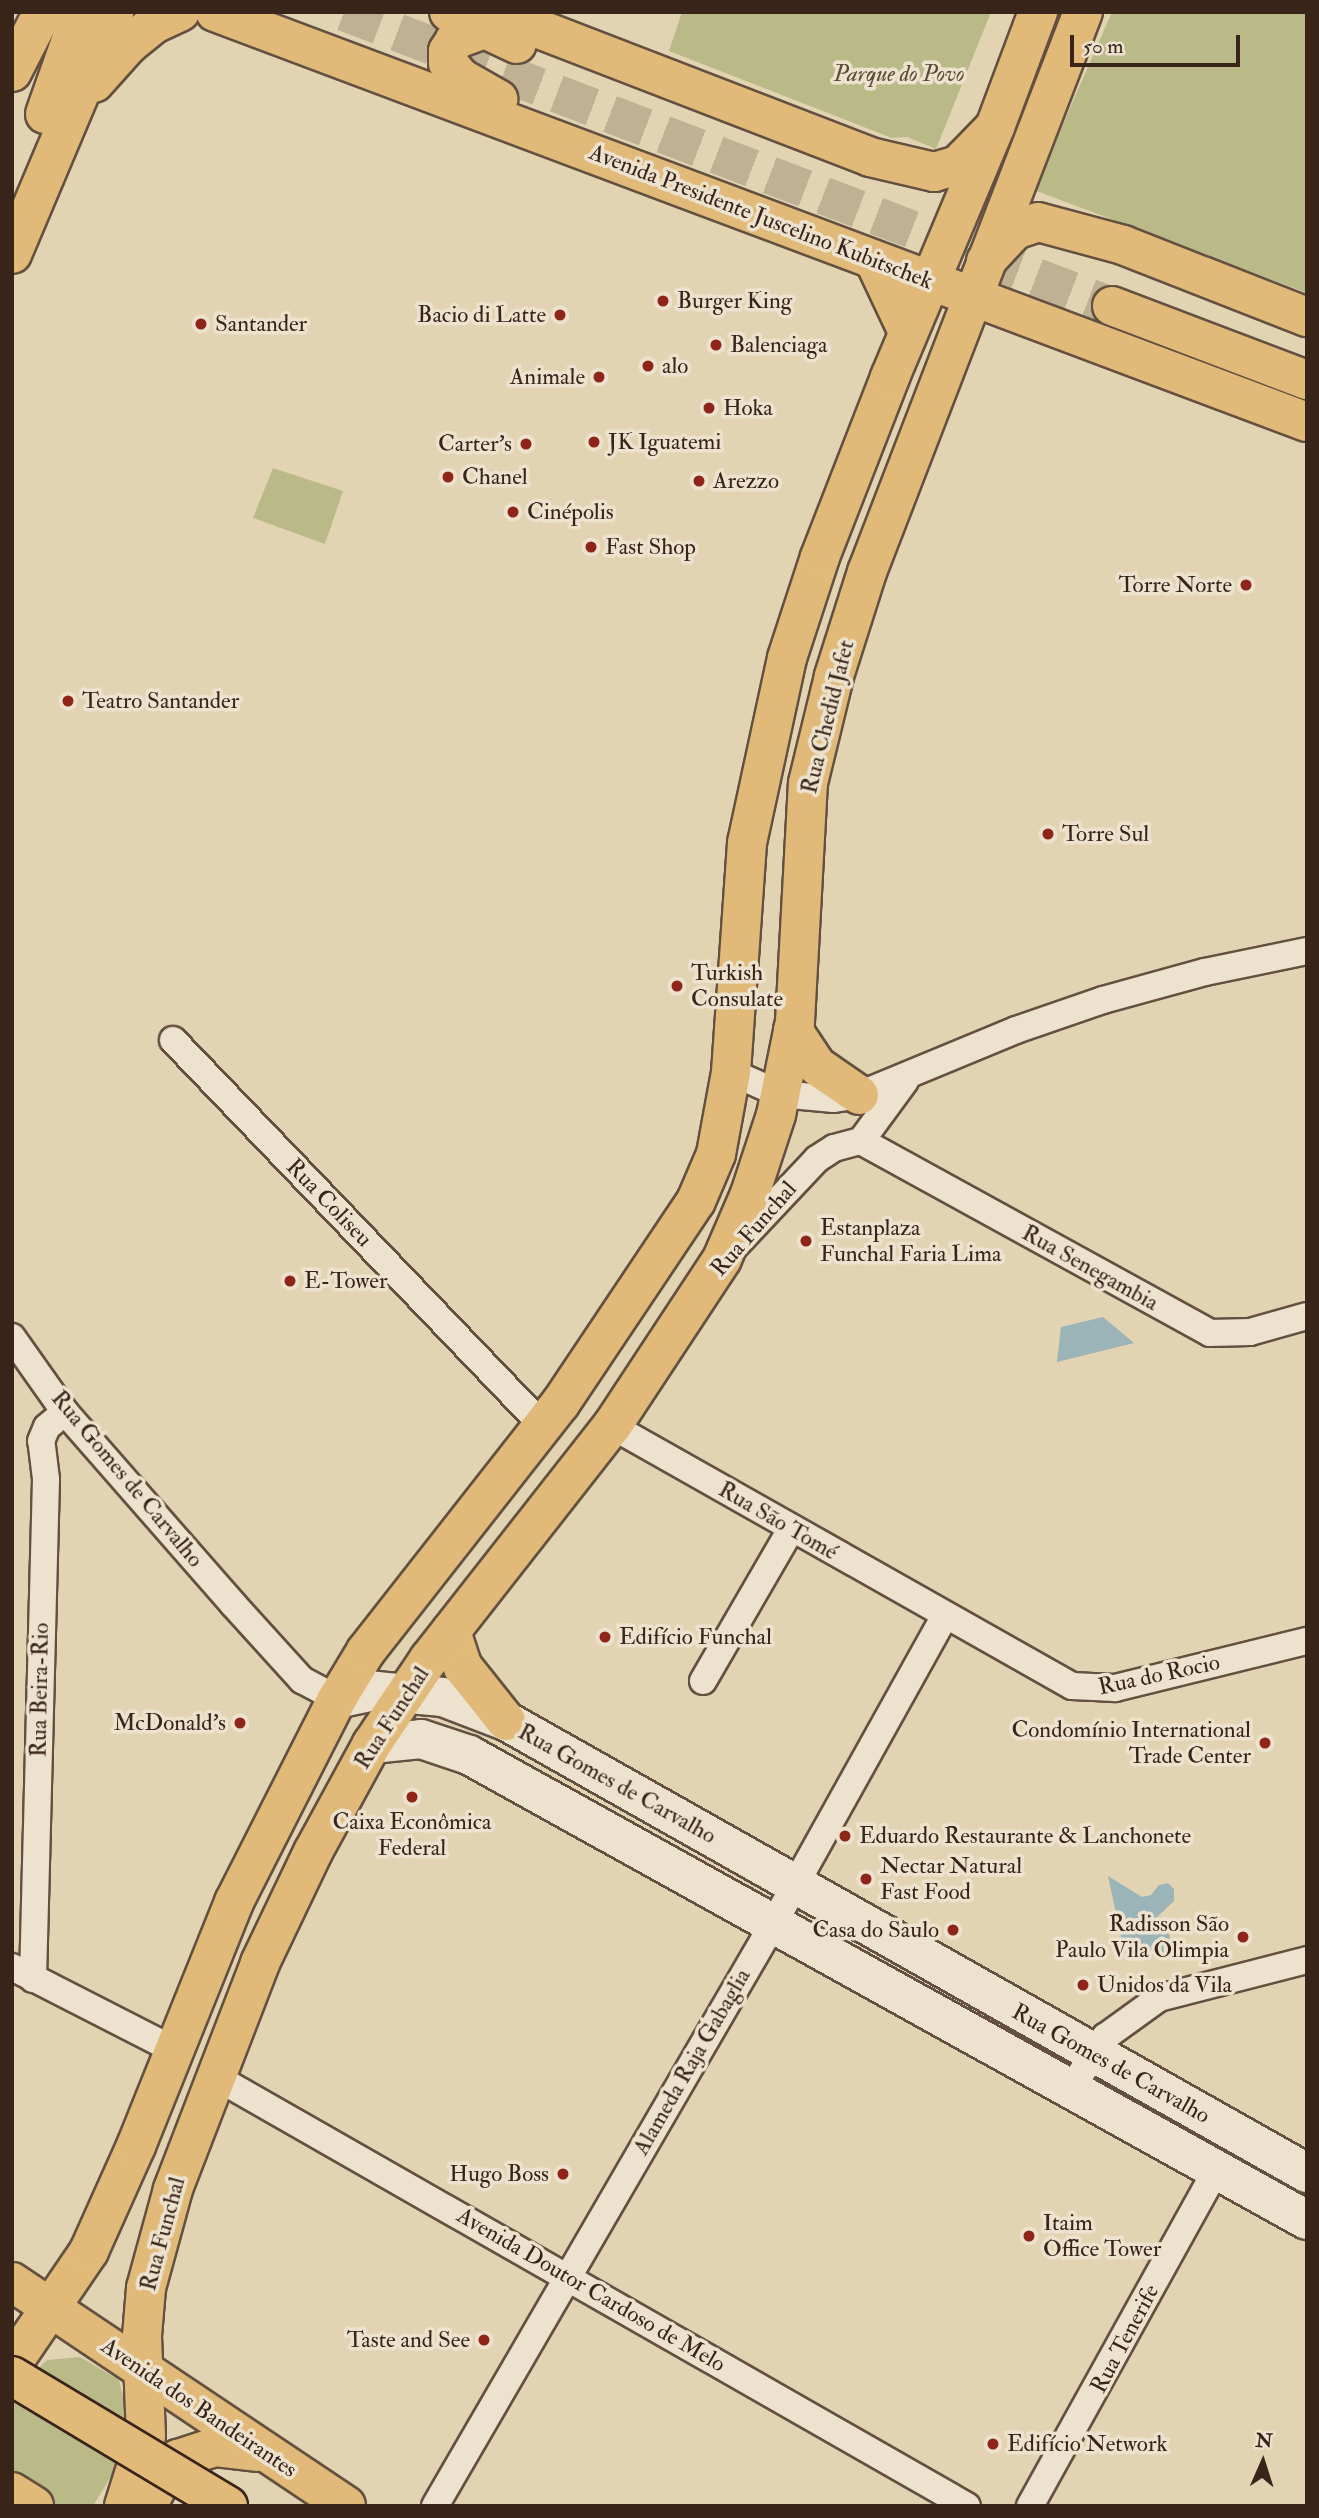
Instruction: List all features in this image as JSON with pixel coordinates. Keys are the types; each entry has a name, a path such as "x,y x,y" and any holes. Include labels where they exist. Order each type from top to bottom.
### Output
{"main road":[{"path":"12,72 43,12"},
{"path":"12,238 35,141 81,12"},
{"path":"12,254 114,12"},
{"path":"66,121 128,44 155,24 180,12"},
{"name":"Avenida Presidente Juscelino Kubitschek","path":"215,12 929,281 980,276 1307,422"},
{"path":"449,12 605,55 870,157 934,172 958,165 995,127"},
{"path":"12,2364 75,2276 114,2198 172,2049 245,1878 337,1699 366,1651 544,1427 628,1310 696,1201 716,1154 731,1072 747,843 758,779 787,658 820,557 908,332 995,127 1038,12"},
{"name":"Rua Chedid Jafet","path":"722,1259 750,1194 780,1094 793,1030 805,817 819,735 867,572 1083,12"},
{"path":"489,21 450,45 451,69 560,140"},
{"path":"489,21 586,72 625,80 656,75"},
{"path":"980,276 1016,230 1038,222 1122,244 1307,317"},
{"path":"874,260 908,332"},
{"path":"1307,351 1116,293 1307,380"},
{"path":"793,1030 817,1066 859,1095"},
{"name":"Rua Funchal","path":"133,2503 146,2436 146,2288 173,2189 214,2076 284,1913 372,1744 405,1693 612,1426 722,1259"},
{"path":"612,1426 590,1393 628,1310"},
{"path":"451,1631 463,1667 506,1721"},
{"name":"Avenida dos Bandeirantes","path":"12,2282 51,2310 116,2349 145,2374 268,2457 346,2506"},
{"path":"12,2376 228,2506"},
{"path":"133,2503 168,2467 199,2450 241,2448 268,2457"},
{"path":"12,2492 34,2506"}],"street":[{"path":"731,1072 780,1094 834,1099 859,1095 1103,1000 1205,972 1307,951"},
{"name":"Rua Coliseu","path":"173,1040 544,1427"},
{"path":"861,1141 910,1074"},
{"name":"Rua Funchal","path":"722,1259 817,1159 834,1148 861,1141"},
{"name":"Rua Senegambia","path":"861,1141 1210,1333 1250,1332 1307,1316"},
{"name":"Rua Gomes de Carvalho","path":"12,1337 65,1412 302,1680 337,1699 376,1690 405,1693 460,1702 506,1721 1307,2174"},
{"name":"Rua Beira-Rio","path":"23,1973 46,1479 41,1441 47,1427 65,1412"},
{"name":"Rua São Tomé","path":"612,1426 944,1617"},
{"path":"703,1681 791,1529"},
{"name":"Rua do Rocio","path":"944,1617 1059,1681 1086,1690 1115,1688 1307,1641"},
{"name":"Alameda Raja Gabaglia","path":"435,2506 770,1926 944,1617"},
{"name":"Rua Gomes de Carvalho","path":"372,1744 421,1739 469,1755 770,1926 1307,2220"},
{"path":"1070,2090 1092,2054 1136,2011 1159,1998 1307,1960"},
{"path":"23,1973 172,2049"},
{"name":"Avenida Doutor Cardoso de Melo","path":"214,2076 967,2506"},
{"name":"Rua Tenerife","path":"1030,2506 1216,2170"}],"green space":[{"name":"Parque do Povo","path":"682,12 991,12 936,149 907,137 892,138 669,51"},
{"path":"1112,12 1307,12 1307,293 1034,190"},
{"path":"273,468 343,491 325,544 253,518"},
{"path":"80,2357 119,2380 128,2416 119,2463 93,2506 12,2506 12,2393 47,2360"}],"water":[{"path":"1103,1317 1134,1343 1057,1362 1061,1327"},
{"path":"1108,1876 1142,1897 1151,1895 1159,1885 1168,1883 1174,1889 1174,1901 1157,1917 1170,1936 1163,1954 1126,1960"}],"tunnel":[{"path":"344,12 1112,306"}],"place":[{"name":"Burger King","path":"663,301"},
{"name":"Bacio di Latte","path":"560,315"},
{"name":"Santander","path":"201,324"},
{"name":"Balenciaga","path":"716,345"},
{"name":"alo","path":"648,366"},
{"name":"Animale","path":"599,377"},
{"name":"Hoka","path":"709,408"},
{"name":"JK Iguatemi","path":"594,442"},
{"name":"Carter's","path":"526,444"},
{"name":"Chanel","path":"448,477"},
{"name":"Arezzo","path":"699,481"},
{"name":"Cinépolis","path":"513,512"},
{"name":"Fast Shop","path":"591,547"},
{"name":"Torre Norte","path":"1246,585"},
{"name":"Teatro Santander","path":"68,701"},
{"name":"Torre Sul","path":"1048,834"},
{"name":"Turkish Consulate","path":"677,986"},
{"name":"Estanplaza Funchal Faria Lima","path":"806,1241"},
{"name":"E-Tower","path":"290,1281"},
{"name":"Edifício Funchal","path":"605,1637"},
{"name":"McDonald's","path":"240,1723"},
{"name":"Condomínio International Trade Center","path":"1265,1743"},
{"name":"Caixa Econômica Federal","path":"412,1797"},
{"name":"Eduardo Restaurante & Lanchonete","path":"845,1836"},
{"name":"Nectar Natural Fast Food","path":"866,1879"},
{"name":"Casa do Saulo","path":"953,1930"},
{"name":"Radisson São Paulo Vila Olimpia","path":"1243,1937"},
{"name":"Unidos da Vila","path":"1083,1985"},
{"name":"Hugo Boss","path":"563,2174"},
{"name":"Itaim Office Tower","path":"1029,2236"},
{"name":"Taste and See","path":"484,2340"},
{"name":"Edifício Network","path":"993,2444"}]}
